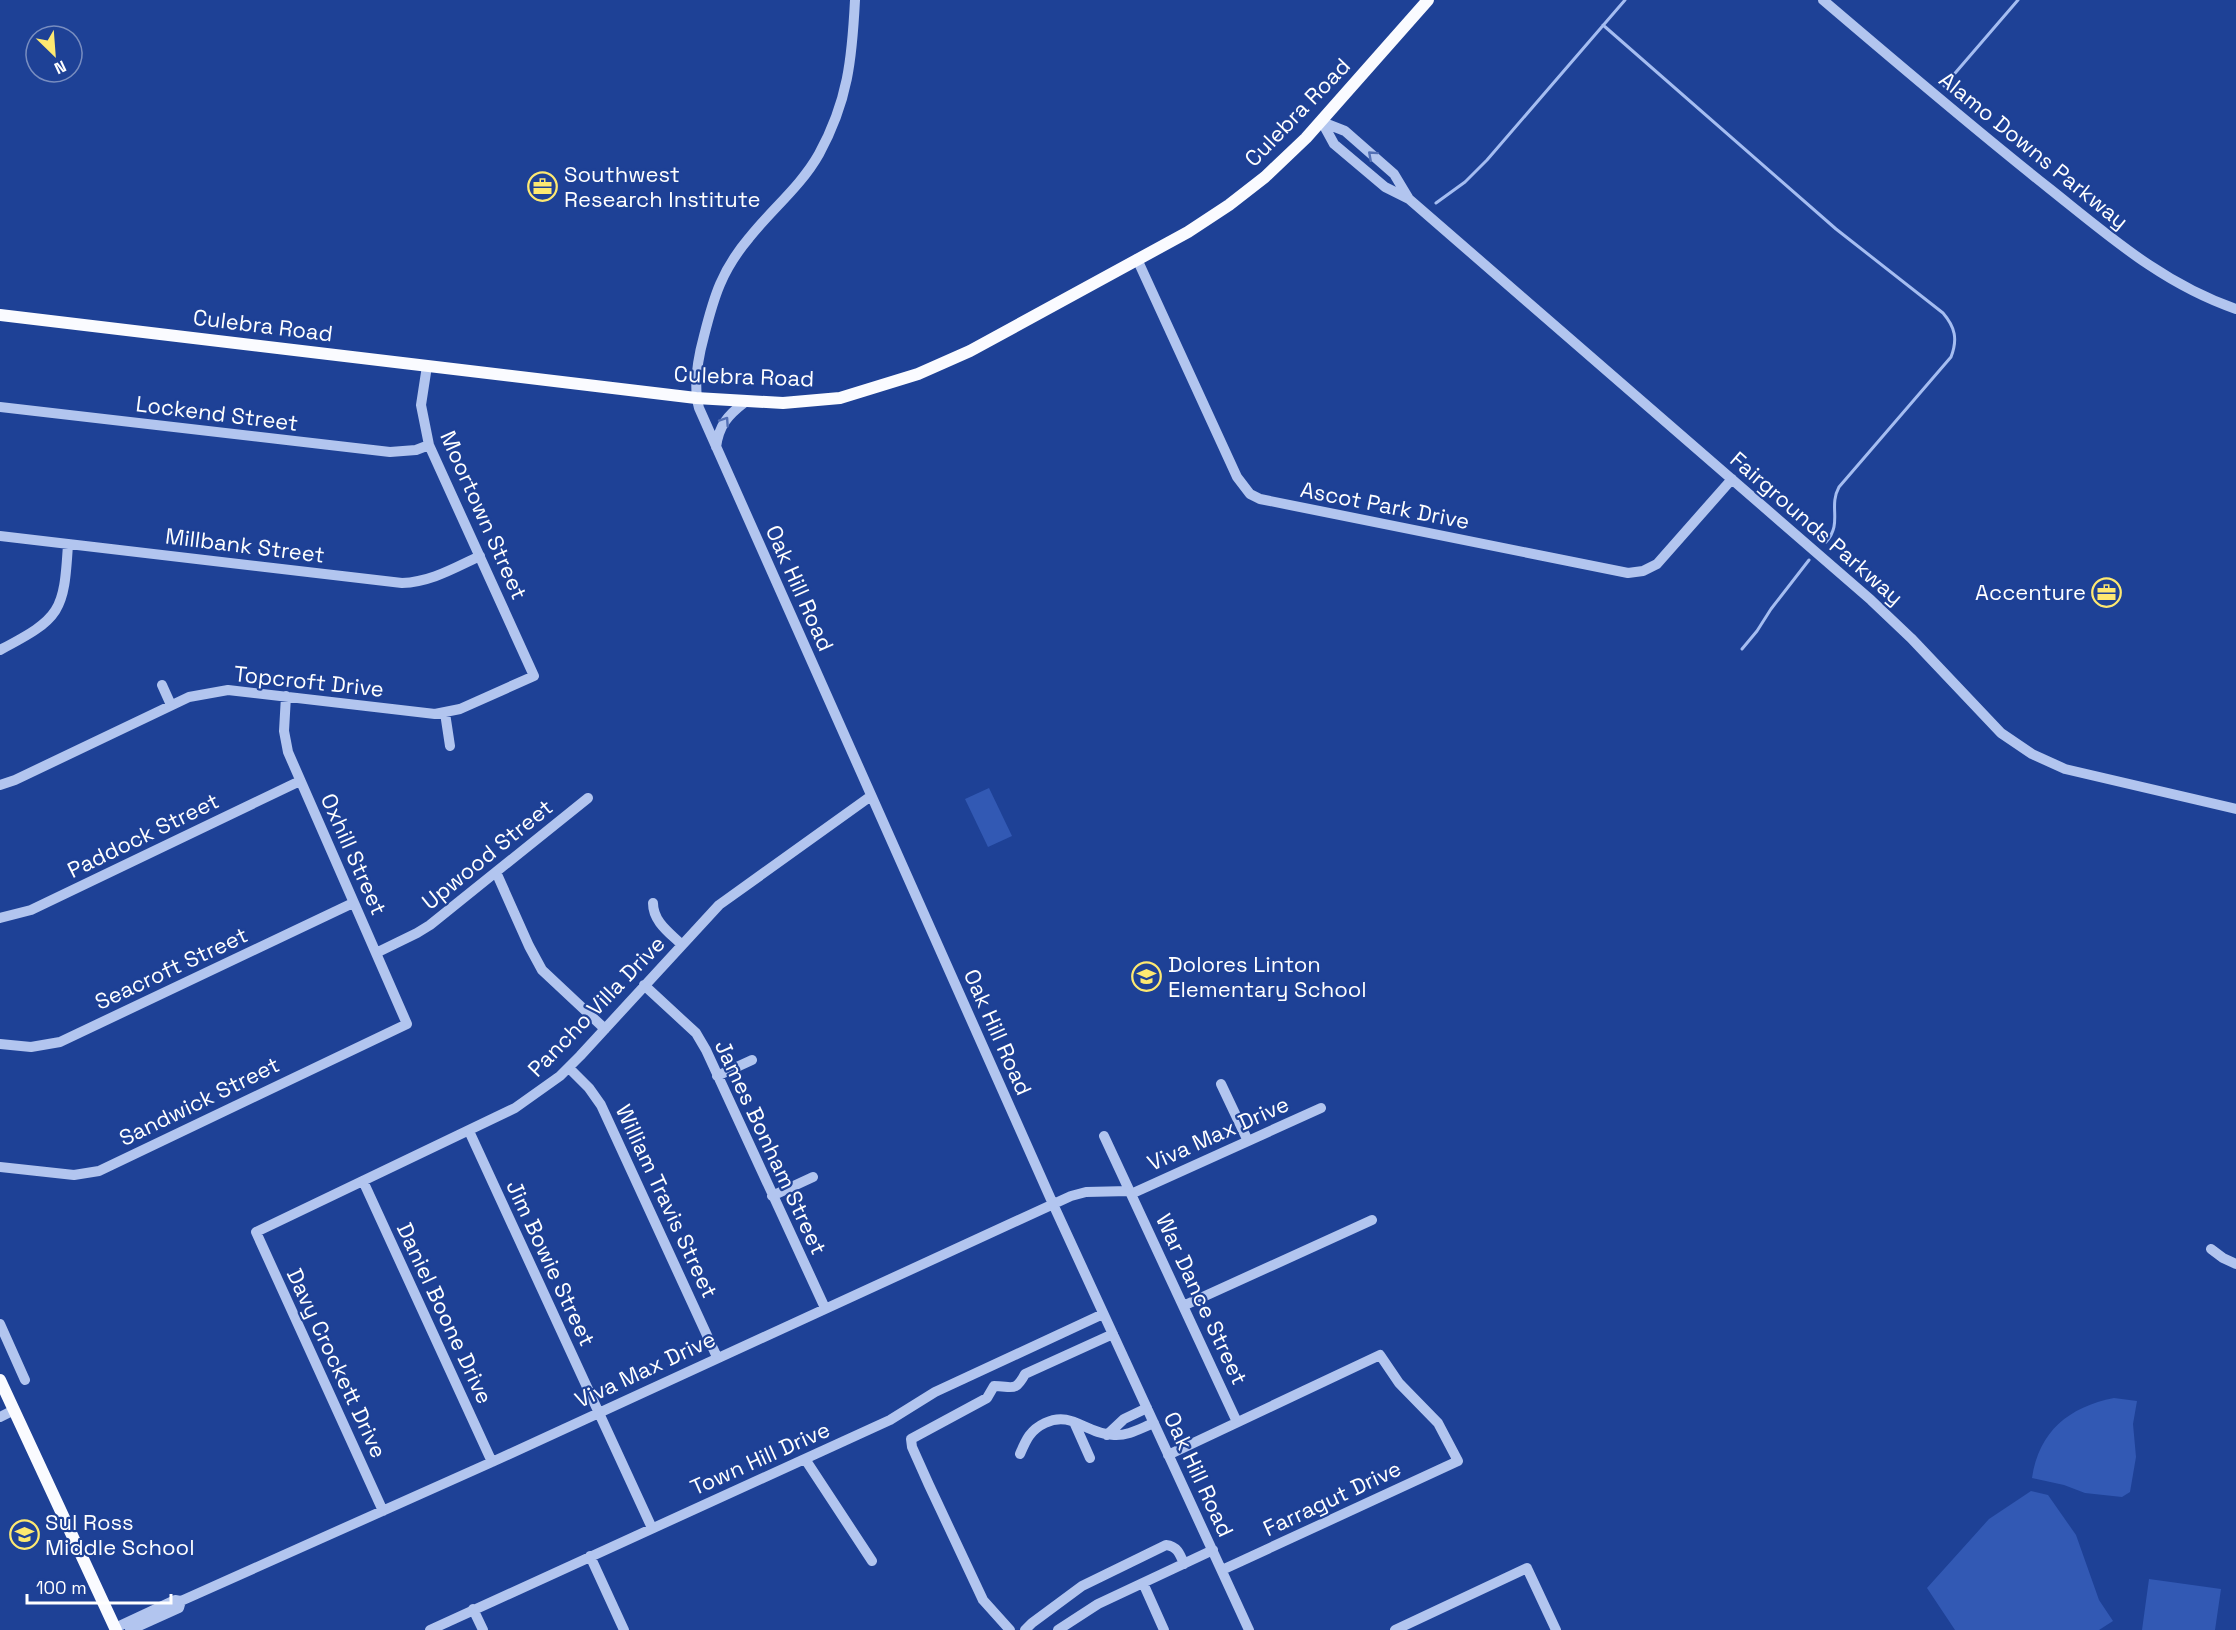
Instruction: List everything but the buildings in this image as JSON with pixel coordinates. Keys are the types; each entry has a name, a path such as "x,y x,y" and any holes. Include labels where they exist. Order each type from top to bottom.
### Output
{"main road":[{"name":"Culebra Road","path":"0,315 696,398 783,403 825,400 864,392 918,374 970,351 1211,219 1265,177 1322,122 1428,0"},
{"path":"0,1380 115,1629"}],"street":[{"path":"696,398 701,345 716,290 749,237 807,174 834,124 850,71 855,0"},
{"name":"Alamo Downs Parkway","path":"1823,0 1965,122 2139,259 2187,289 2236,309"},
{"name":"Fairgrounds Parkway","path":"1322,122 1345,131 1394,174 1409,199"},
{"name":"Fairgrounds Parkway","path":"1322,122 1334,144 1385,187 1409,199 1871,600 1911,638 1988,720 2016,745 2065,768 2236,809"},
{"name":"Ascot Park Drive","path":"1137,259 1237,477 1250,494 1260,499 1628,573 1643,571 1657,564 1732,478"},
{"name":"Moortown Street","path":"427,366 422,405 429,445 534,676"},
{"name":"Oak Hill Road","path":"696,398 703,420 1053,1204 1249,1630"},
{"path":"716,447 723,422 731,412 745,402"},
{"name":"Lockend Street","path":"0,407 390,452 416,450 429,445"},
{"name":"Millbank Street","path":"0,536 402,584 434,578 480,556"},
{"path":"0,650 40,628 60,605 65,585 68,544"},
{"name":"Topcroft Drive","path":"0,785 189,697 228,690 427,713 445,713 460,709 534,676"},
{"path":"162,686 171,705"},
{"name":"Oxhill Street","path":"286,696 284,732 288,752 407,1024"},
{"path":"445,713 450,746"},
{"name":"Paddock Street","path":"0,918 31,910 300,781"},
{"name":"Pancho Villa Drive","path":"256,1232 469,1131 515,1108 540,1092 569,1068 727,898 871,796"},
{"name":"Upwood Street","path":"376,953 417,933 588,798"},
{"path":"496,872 542,970 604,1029"},
{"name":"Seacroft Street","path":"0,1044 31,1047 60,1042 353,903"},
{"path":"653,903 654,913 660,924 682,945"},
{"name":"James Bonham Street","path":"644,986 696,1034 825,1308"},
{"name":"Sandwick Street","path":"0,1167 74,1175 99,1171 407,1024"},
{"path":"717,1076 752,1060"},
{"name":"William Travis Street","path":"569,1068 589,1088 601,1105 717,1358"},
{"path":"1221,1084 1248,1141"},
{"name":"Viva Max Drive","path":"115,1629 175,1600 181,1601 492,1462 1053,1204 1086,1192 1130,1192 1321,1108"},
{"name":"Jim Bowie Street","path":"469,1131 652,1527"},
{"name":"War Dance Street","path":"1104,1136 1237,1422"},
{"path":"772,1196 813,1177"},
{"name":"Daniel Boone Drive","path":"363,1180 492,1462"},
{"path":"1183,1306 1372,1220"},
{"name":"Davy Crockett Drive","path":"256,1232 383,1511"},
{"path":"2211,1249 2236,1264"},
{"name":"Town Hill Drive","path":"430,1630 652,1527 805,1460 890,1420 935,1392 1103,1314"},
{"path":"0,1324 25,1380"},
{"path":"1010,1630 983,1599 920,1466 912,1447 911,1438 987,1398 994,1386 1014,1388 1020,1384 1025,1374 1113,1334"},
{"name":"Farragut Drive","path":"1222,1570 1458,1461 1438,1423 1399,1383 1380,1355 1237,1422"},
{"path":"1107,1435 1124,1419 1147,1408"},
{"path":"0,1417 15,1410"},
{"path":"1020,1454 1027,1436 1038,1426 1055,1418 1063,1418 1091,1431 1117,1436 1154,1423"},
{"path":"1074,1422 1090,1458"},
{"path":"1168,1455 1237,1422"},
{"path":"805,1460 872,1561"},
{"path":"1025,1630 1082,1586 1166,1545 1172,1545 1178,1551 1184,1564"},
{"path":"1058,1630 1098,1604 1213,1550"},
{"path":"590,1556 624,1630"},
{"path":"1395,1630 1527,1568 1556,1630"},
{"path":"1143,1583 1164,1630"},
{"name":"Viva Max Drive","path":"130,1630 179,1608 181,1601"},
{"path":"473,1610 483,1630"}],"shaded area":[{"path":"989,788 1012,836 988,847 965,799"},
{"path":"2114,1398 2137,1401 2133,1424 2136,1457 2130,1492 2122,1497 2085,1493 2064,1485 2032,1478 2041,1447 2059,1424 2083,1408"},
{"path":"2031,1491 2048,1495 2076,1535 2099,1600 2113,1621 2099,1630 1955,1630 1927,1588 1989,1519"},
{"path":"2149,1579 2221,1589 2215,1630 2142,1630"}],"waterway":[{"path":"1436,203 1465,182 1487,160 1625,0"},
{"path":"1944,86 2018,0"},
{"path":"1603,25 1836,229 1943,313 1953,328 1955,339 1951,357 1839,487 1835,501 1834,528 1826,542"},
{"path":"1742,649 1809,560"}],"place":[{"name":"Southwest Research Institute","path":"543,187"},
{"name":"Accenture","path":"2107,592"},
{"name":"Dolores Linton Elementary School","path":"1147,977"},
{"name":"Sul Ross Middle School","path":"24,1535"}]}
